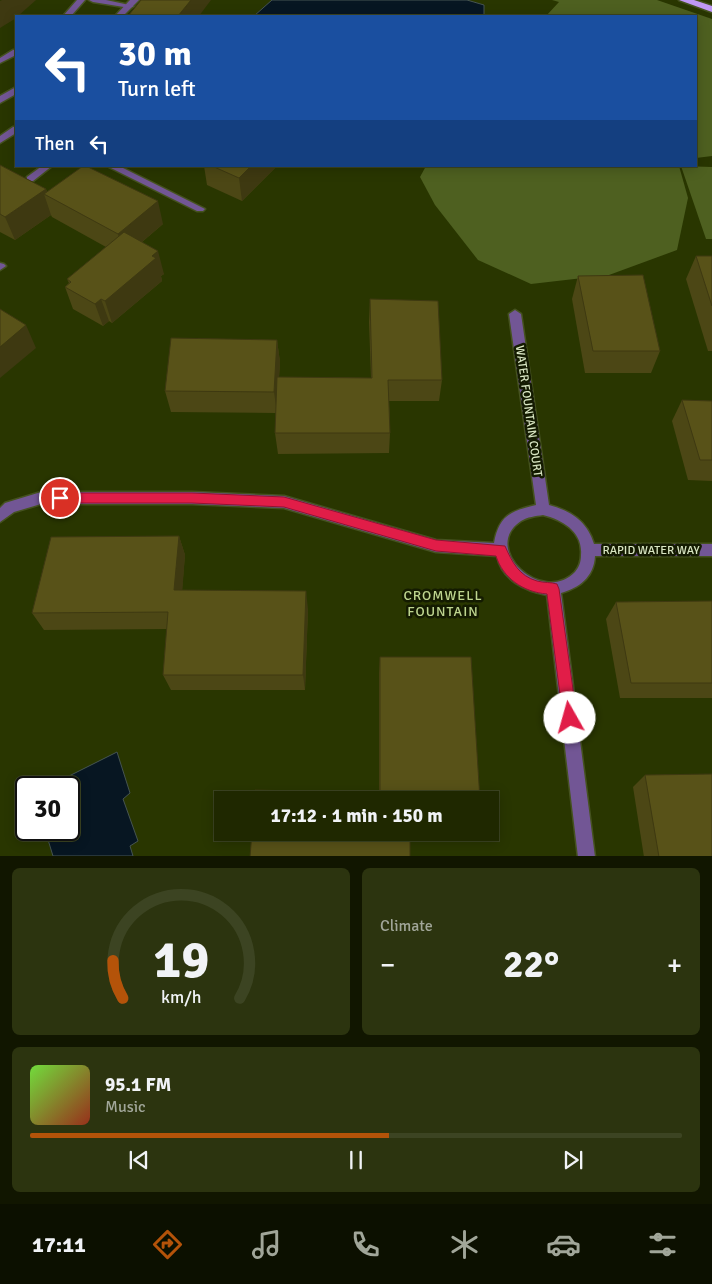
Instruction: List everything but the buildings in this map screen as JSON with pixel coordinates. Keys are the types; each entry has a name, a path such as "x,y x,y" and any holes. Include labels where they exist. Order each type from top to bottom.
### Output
{"highway":[{"path":"684,0 712,9"}],"street":[{"path":"120,15 133,3"},
{"path":"0,100 15,91"},
{"name":"WATER FOUNTAIN COURT","path":"515,314 543,509"},
{"path":"0,516 10,508 41,498 192,498 284,502 436,546 500,550"},
{"path":"543,509 556,512 568,518 579,527 586,538 589,550 589,562 584,572 566,586 553,589 538,588 524,582 513,574 504,562 500,550 500,537 505,525 515,516 528,510 543,509"},
{"name":"RAPID WATER WAY","path":"589,550 712,550"},
{"path":"553,589 587,856"}],"lane":[{"path":"68,15 80,0"},
{"path":"93,0 133,3"},
{"path":"0,62 15,53"},
{"path":"0,140 15,130"},
{"path":"30,179 47,167"},
{"path":"113,167 200,209"}],"green space":[{"path":"552,0 657,0 712,19 712,156 697,158 697,15 547,15 559,2"},
{"path":"425,167 679,167 688,198 677,250 609,275 531,284 478,260 435,205 420,177"},
{"path":"681,167 712,167 712,239 706,239"}],"water":[{"path":"272,0 467,0 484,5 483,15 255,15"},
{"path":"117,752 130,793 123,799 138,841 130,846 133,856 53,856 48,841 80,841 80,776 69,776"}],"district":[{"name":"CROMWELL FOUNTAIN","path":"443,604"}],"route":[{"path":"60,498 192,498 284,502 436,546 500,550 504,562 513,574 524,582 538,588 553,589 570,718"}]}
